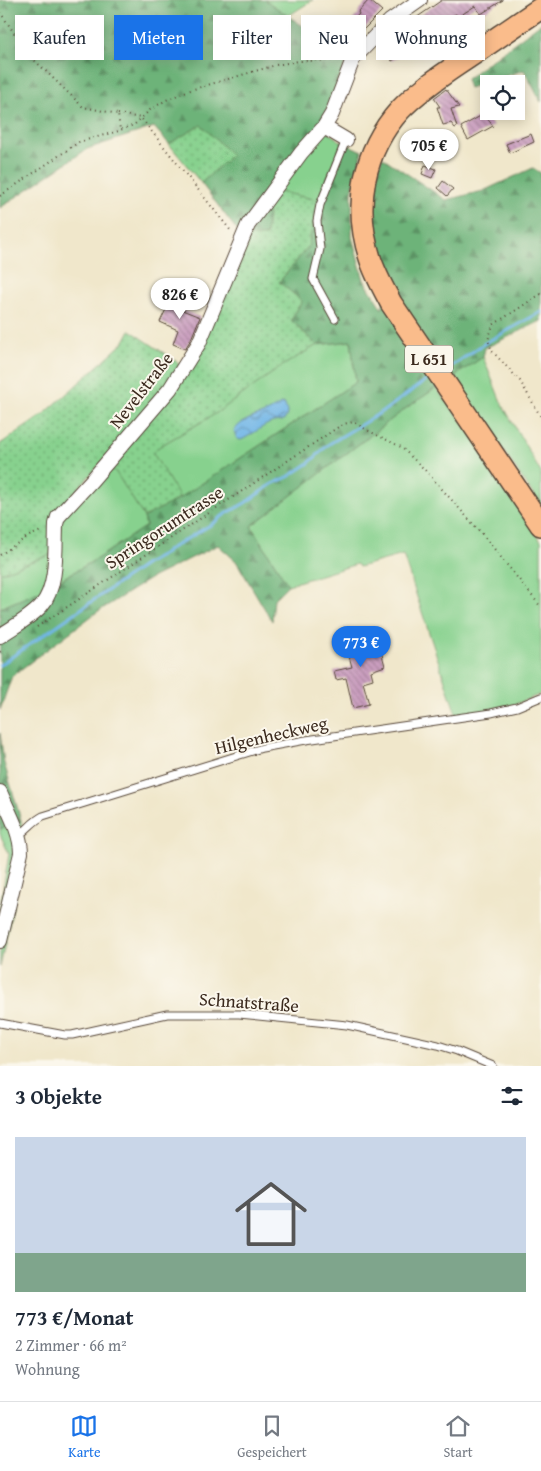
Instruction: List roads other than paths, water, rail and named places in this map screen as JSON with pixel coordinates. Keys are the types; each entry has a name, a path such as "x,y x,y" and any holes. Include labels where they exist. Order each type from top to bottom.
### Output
{"main road":[{"name":"L 651","path":"541,8 437,79 402,108 384,130 373,152 366,172 362,193 362,227 370,259 378,280 391,303 541,525"}],"street":[{"name":"Nevelstraße","path":"5,640 40,607 50,593 53,580 56,524 61,514 132,434 174,381 199,343 248,225 301,152 324,127 332,114 353,59 390,21 420,0"},
{"path":"324,127 346,140"},
{"path":"0,792 21,846 21,853 0,941"}],"lane":[{"path":"335,319 313,279 320,249 316,221 320,205 346,140"},
{"name":"Hilgenheckweg","path":"18,836 43,816 262,748 491,714 541,697"},
{"name":"Schnatstraße","path":"0,1023 72,1036 167,1014 239,1014 347,1025 438,1045 493,1066"}],"water":[{"path":"284,403 287,413 284,420 266,425 241,440 237,439 234,432 239,425"}],"waterway":[{"path":"444,370 485,343 541,312"},
{"path":"0,665 146,564 212,524 272,484 288,477 309,463 329,444 385,410 432,376"}]}
